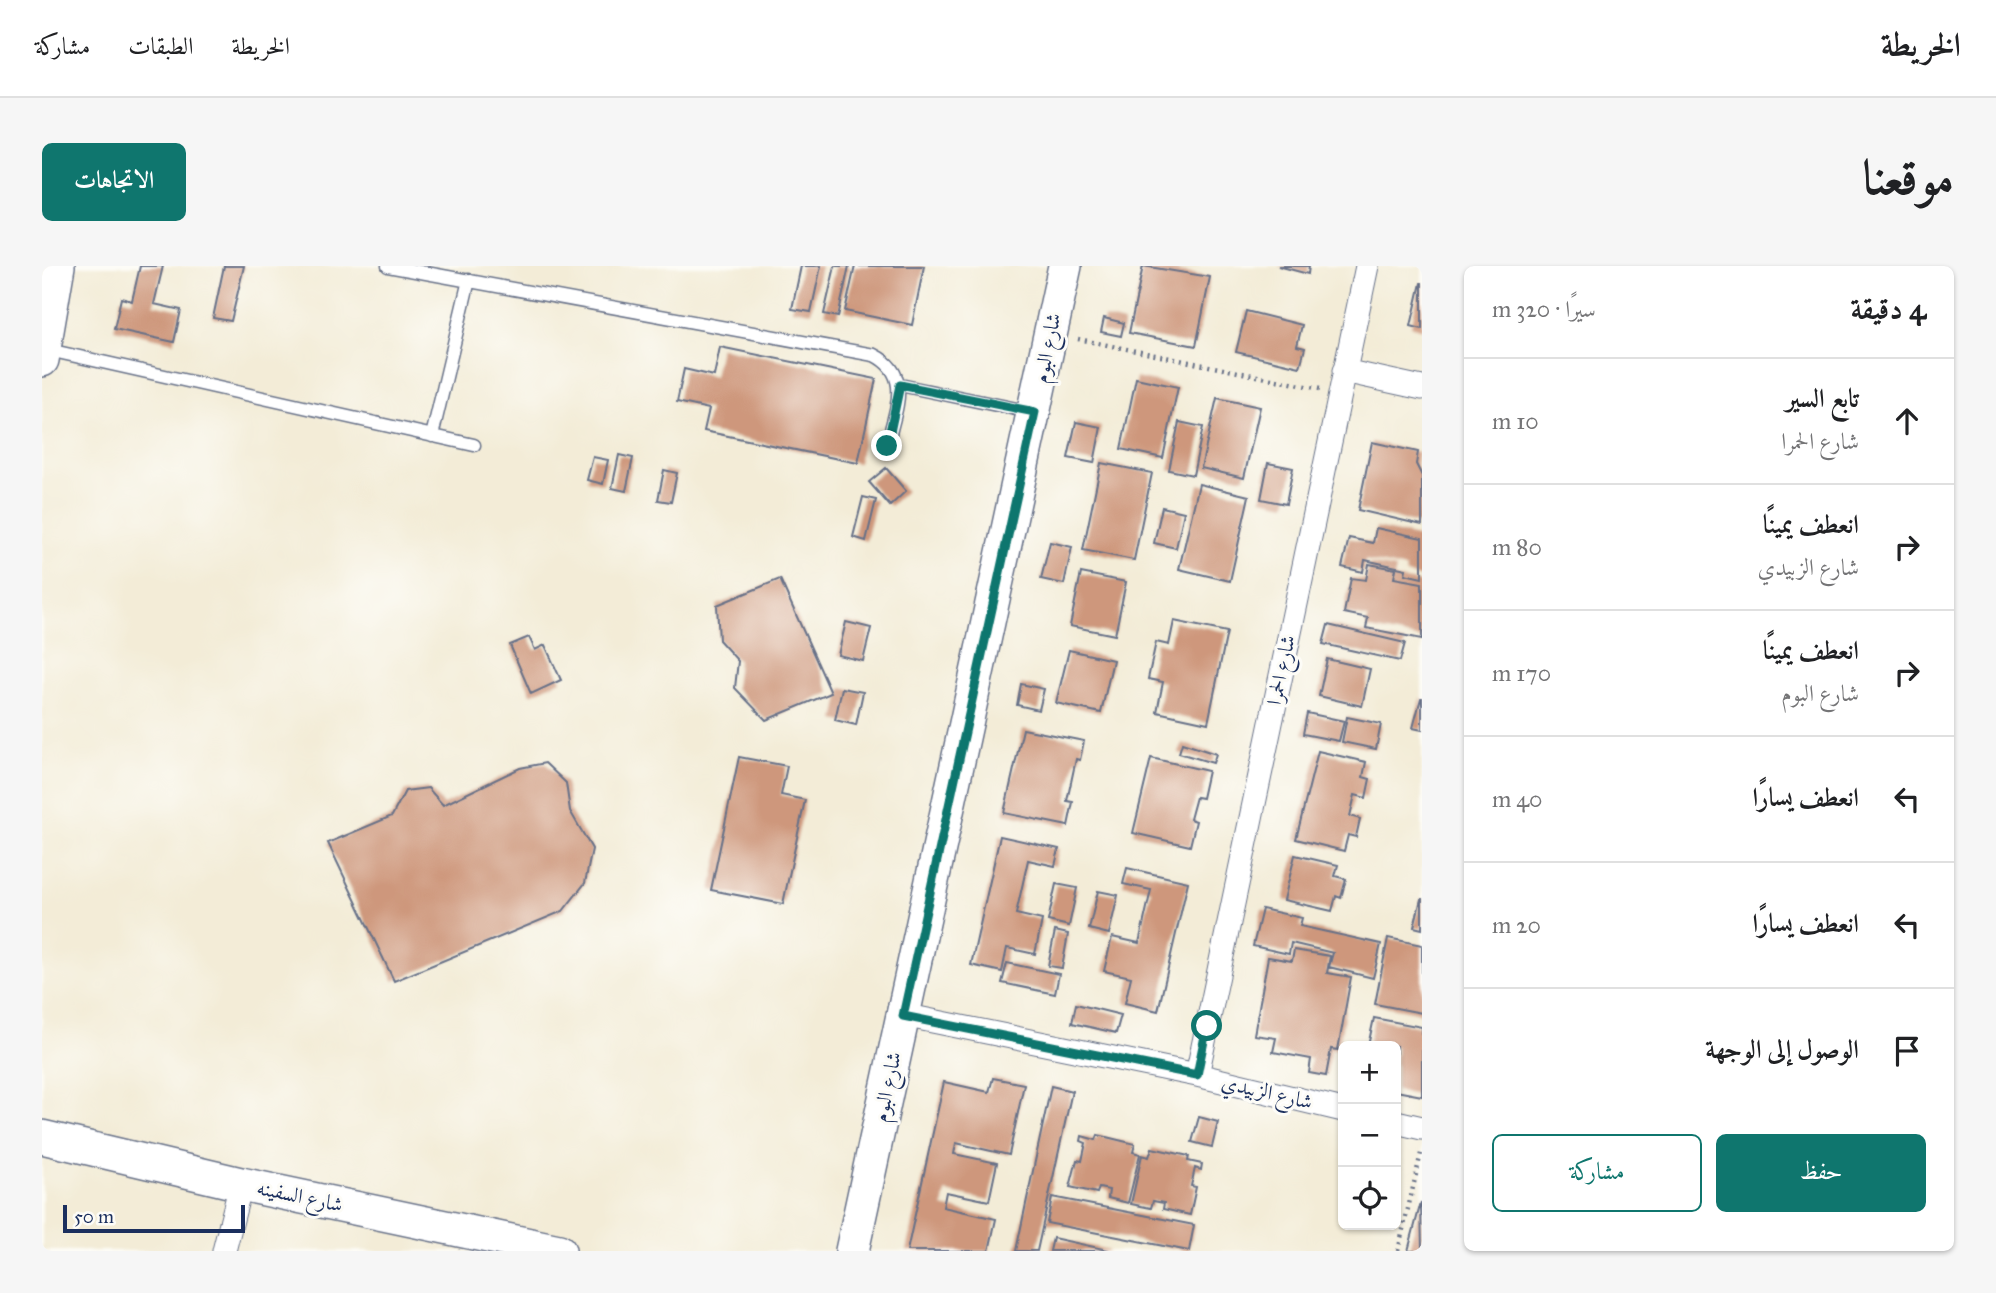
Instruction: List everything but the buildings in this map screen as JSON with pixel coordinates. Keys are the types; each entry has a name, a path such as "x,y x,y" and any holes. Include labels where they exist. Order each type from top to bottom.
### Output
{"street":[{"path":"43,353 58,266"},
{"name":"شارع البوم","path":"852,1251 1065,266"},
{"name":"شارع الحمرا","path":"1197,1075 1367,266"},
{"path":"1341,382 1422,388"},
{"name":"شارع الزبيدي","path":"903,1016 1197,1075 1338,1109"},
{"path":"1401,1123 1422,1128"},
{"name":"شارع السفينه","path":"42,1138 241,1184 559,1251"},
{"path":"224,1251 241,1184"}],"lane":[{"path":"388,266 874,355 891,366 900,385 887,446"},
{"path":"432,436 469,280"},
{"path":"43,353 474,445"},
{"path":"900,385 1035,412"}],"path":[{"path":"1050,332 1341,382"},
{"path":"1398,1251 1422,1148"}],"route":[{"path":"887,446 900,385 1035,412 903,1016 1197,1075 1207,1026"}]}
